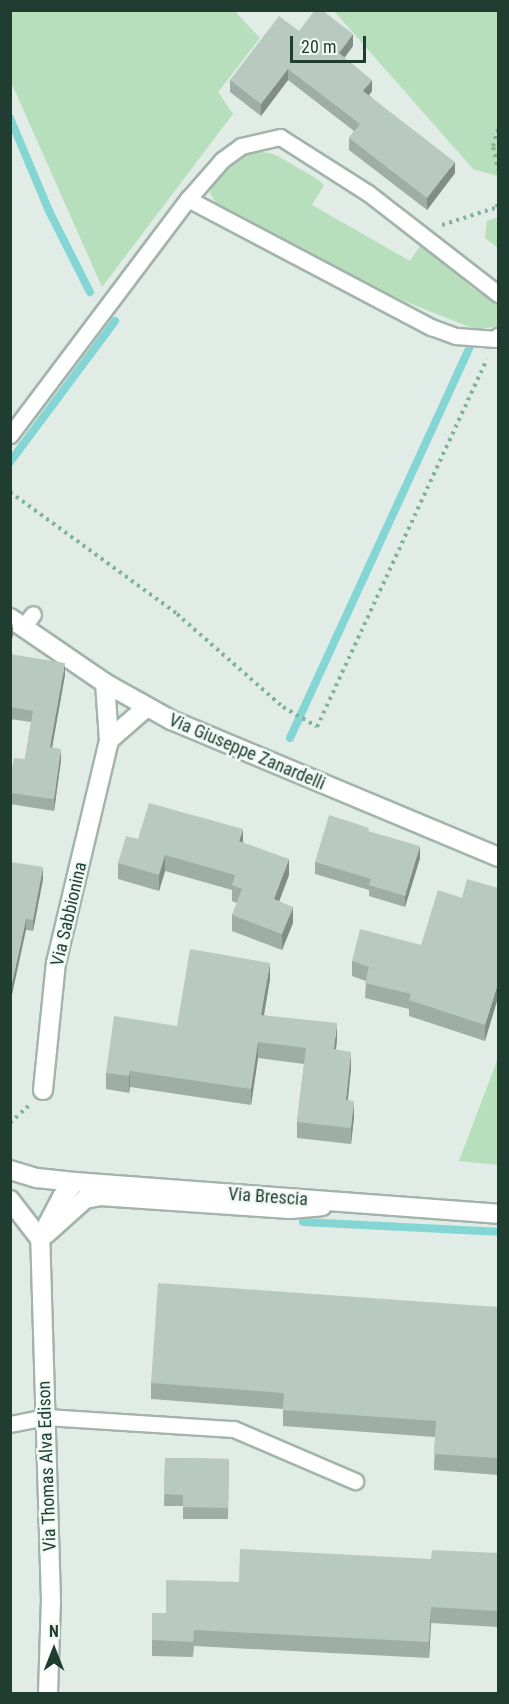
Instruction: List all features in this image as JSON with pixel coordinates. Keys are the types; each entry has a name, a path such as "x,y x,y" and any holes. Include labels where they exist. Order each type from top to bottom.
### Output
{"street":[{"name":"Via Giuseppe Zanardelli","path":"22,619 105,683 147,707 233,748 498,857"},
{"name":"Via Sabbionina","path":"43,1090 56,963 109,740 105,683"},
{"path":"109,740 147,707"},
{"name":"Via Brescia","path":"10,1170 37,1178 75,1182 498,1214"},
{"name":"Via Brescia","path":"10,1185 37,1178"},
{"name":"Via Thomas Alva Edison","path":"48,1694 51,1601 40,1239 62,1197 75,1182"},
{"path":"10,1200 40,1239 85,1199 100,1196 290,1209 346,1203"}],"lane":[{"path":"10,435 188,199 222,160 241,146 280,137 368,193 498,294"},
{"path":"188,199 430,327 456,336 497,337"},
{"path":"10,1424 46,1417 234,1429 356,1480"}],"path":[{"path":"498,129 493,147 498,169"},
{"path":"421,232 498,207 498,200"},
{"path":"10,492 177,614 295,715 317,727 497,337"}],"green space":[{"path":"10,11 235,11 260,38 218,92 233,114 102,287 11,82"},
{"path":"334,11 498,11 498,176 473,169"},
{"path":"255,150 276,155 317,179 324,185 312,205 410,261 422,243 471,287 498,305 498,326 477,330 369,287 217,205 210,193 214,179 238,155"},
{"path":"498,217 498,248 485,238 487,221"},
{"path":"498,1058 498,1165 459,1161"}],"building":[{"path":"315,10 322,10 353,34 339,53 372,80 363,91 455,162 427,198 349,138 360,124 288,69 261,104 230,80 279,16 299,31"},
{"path":"10,654 65,663 50,747 61,749 54,799 10,793 14,758 25,759 33,711 10,707"},
{"path":"149,803 243,829 239,841 289,859 274,899 293,907 282,934 232,915 242,889 232,885 235,875 165,855 159,875 118,863 126,836 138,839"},
{"path":"329,815 369,828 368,831 420,846 405,896 369,885 371,879 315,862"},
{"path":"10,862 43,867 33,920 26,919 10,992"},
{"path":"467,879 498,888 498,983 485,1025 409,1000 411,994 365,983 369,967 352,961 360,929 421,945 438,890 462,898"},
{"path":"190,949 270,963 261,1015 337,1023 334,1049 351,1052 346,1100 354,1101 351,1128 297,1122 306,1048 258,1042 251,1089 130,1071 129,1076 106,1073 114,1016 177,1026"},
{"path":"158,1283 498,1307 498,1458 434,1454 436,1421 283,1410 284,1393 151,1383"},
{"path":"165,1458 229,1459 228,1508 183,1507 183,1495 164,1494"},
{"path":"240,1549 431,1559 432,1550 498,1553 498,1611 431,1607 429,1642 194,1630 193,1642 152,1640 152,1613 166,1613 166,1580 239,1582"}],"waterway":[{"path":"10,118 49,211 90,292"},
{"path":"10,462 115,321"},
{"path":"290,738 469,348"},
{"path":"303,1222 498,1232"}]}
